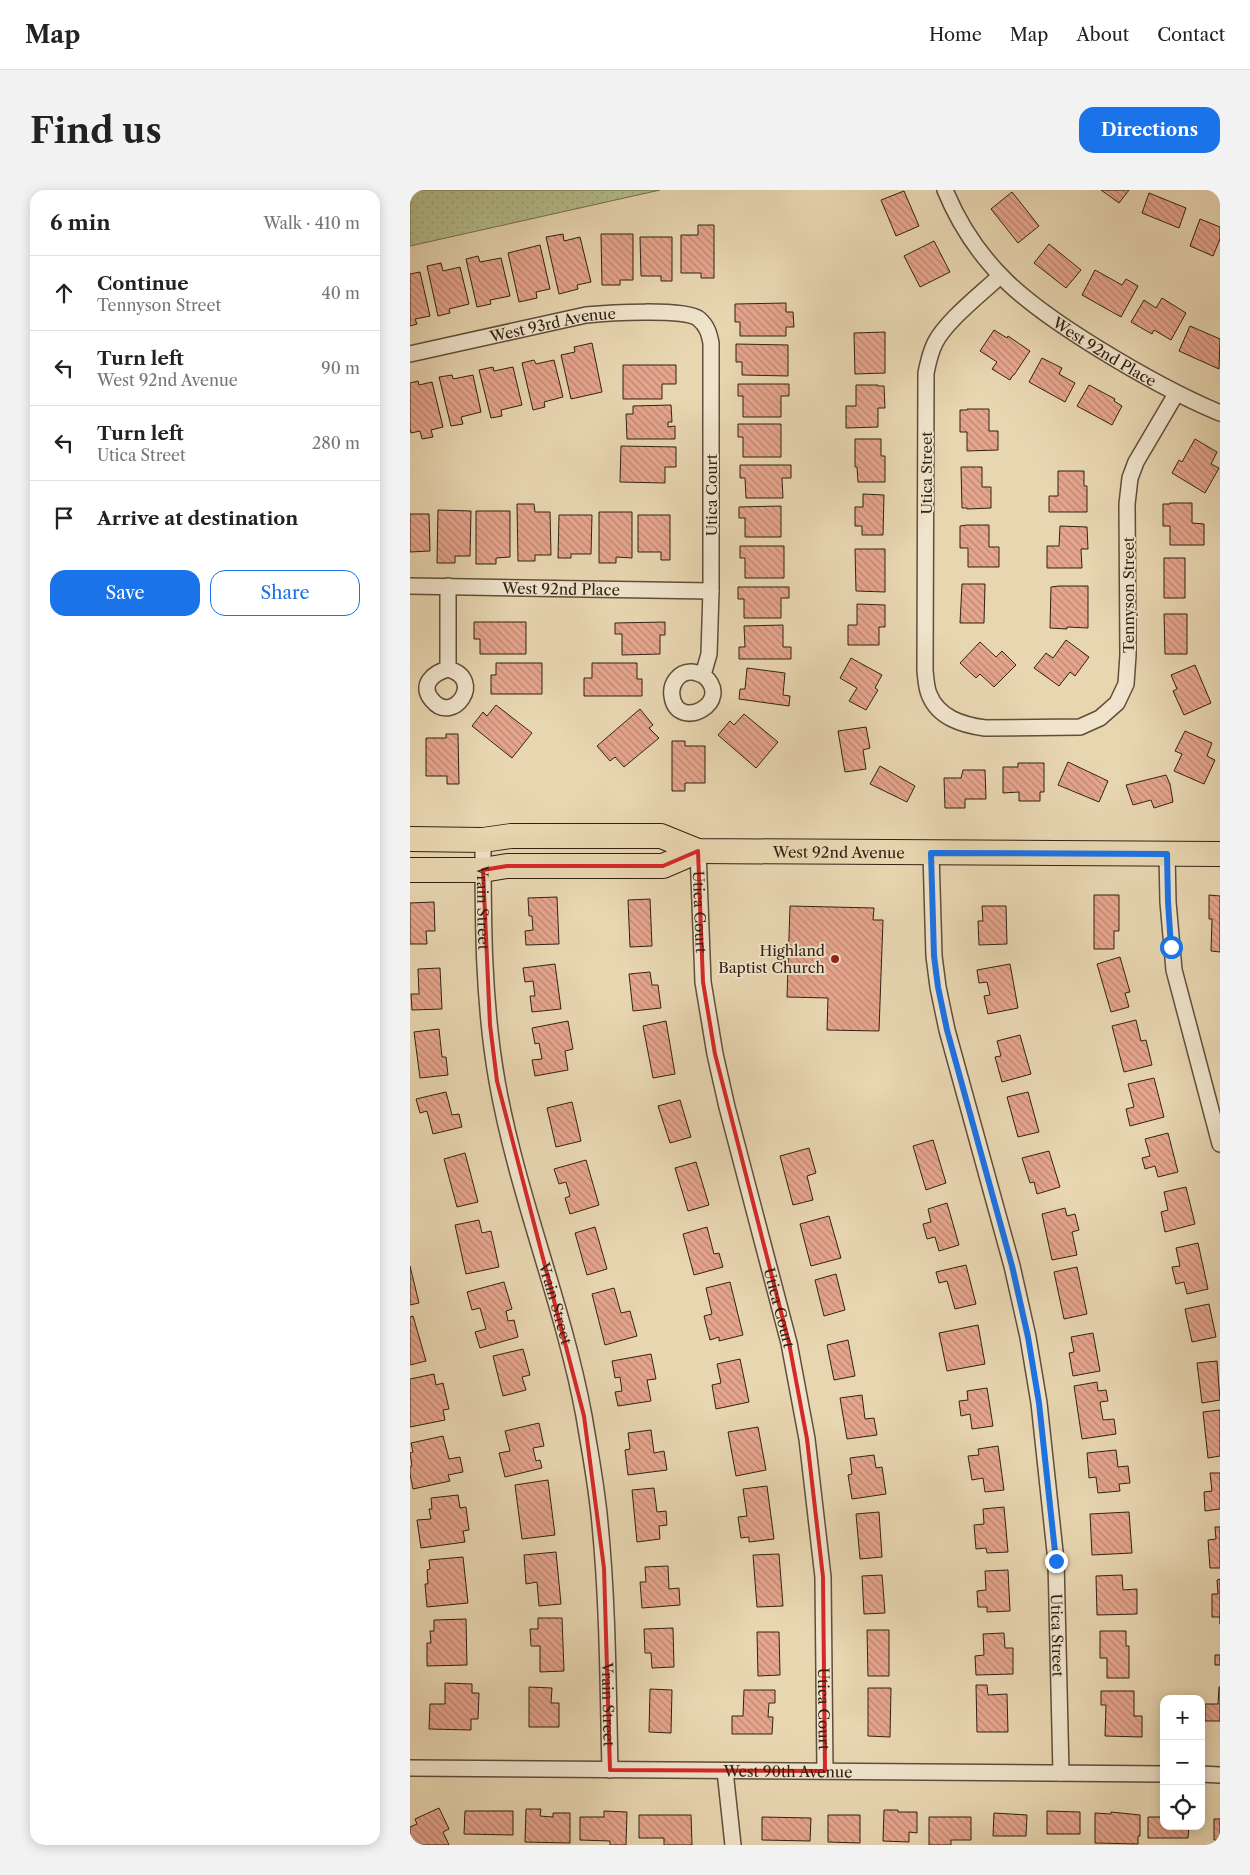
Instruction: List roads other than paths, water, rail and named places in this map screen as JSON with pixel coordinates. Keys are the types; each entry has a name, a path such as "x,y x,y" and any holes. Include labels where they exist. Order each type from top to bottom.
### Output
{"main road":[{"name":"West 92nd Avenue","path":"410,839 483,840 511,836 661,836 698,851 1220,854"},
{"name":"West 92nd Avenue","path":"410,870 483,870 507,866 663,866 698,851"}],"street":[{"path":"945,190 964,228 982,255 1000,276"},
{"name":"West 92nd Place","path":"1000,276 1030,304 1058,324 1176,394 1220,413"},
{"name":"Utica Street","path":"1000,276 958,316 936,342 926,373 925,670 929,694 939,708 953,720 985,728 1021,728"},
{"name":"West 93rd Avenue","path":"410,354 586,315 606,313 682,313 698,318"},
{"name":"Utica Court","path":"698,318 708,330 711,343 711,591 709,654 703,675"},
{"name":"Tennyson Street","path":"1021,728 1080,727 1109,712 1120,697 1126,684 1128,655 1127,504 1129,484 1136,462 1176,394"},
{"name":"West 92nd Place","path":"410,586 711,591"},
{"path":"448,586 448,669"},
{"name":"Vrain Street","path":"483,840 483,920 490,1025 497,1081 509,1136 573,1364 584,1416 600,1522 607,1628 610,1770"},
{"name":"Utica Court","path":"698,851 703,982 710,1026 727,1108 789,1343 807,1438 823,1577 825,1771"},
{"name":"Utica Street","path":"931,853 934,956 938,987 950,1040 1012,1266 1028,1337 1039,1403 1056,1561 1061,1773"},
{"path":"1167,854 1168,902 1174,970 1220,1144"},
{"name":"West 90th Avenue","path":"410,1768 1160,1774"},
{"path":"725,1771 733,1845"},
{"path":"1205,1774 1220,1775"}],"place":[{"name":"Highland Baptist Church","path":"835,959"}]}
